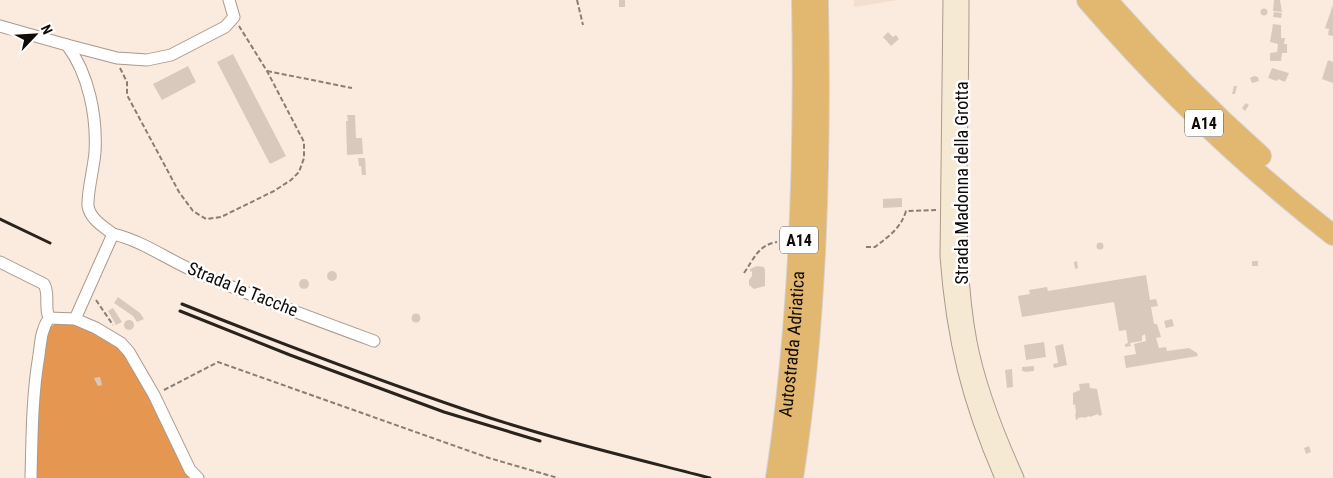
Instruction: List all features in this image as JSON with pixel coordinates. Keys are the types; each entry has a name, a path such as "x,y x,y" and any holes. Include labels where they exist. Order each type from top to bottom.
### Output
{"highway":[{"name":"Autostrada Adriatica","path":"776,478 793,337 801,213 803,129 802,0"},
{"name":"Autostrada Adriatica","path":"793,478 814,269 819,118 818,0"},
{"name":"A14","path":"1087,0 1128,46 1219,138 1274,187 1333,235"},
{"name":"A14","path":"1107,0 1148,47 1228,126 1333,218"}],"main road":[{"name":"Strada Madonna della Grotta","path":"951,0 948,256 956,334 975,408 1003,478"},
{"name":"Strada Madonna della Grotta","path":"961,0 959,237 964,311 969,342 984,400 1016,478"}],"street":[{"path":"0,26 67,46 117,58 147,60 171,54 225,27 234,17 229,0"},
{"name":"Strada le Tacche","path":"67,46 74,54 86,83 94,118 95,152 88,205 92,216 113,234 129,238 194,271 374,341"},
{"path":"75,319 113,234"},
{"path":"0,262 44,284 47,296 47,314 49,318 41,336 32,410 31,478"},
{"path":"49,318 75,319 96,328 120,343 129,352 154,395 190,470 198,478"}],"path":[{"path":"577,0 583,25"},
{"path":"117,58 127,82 127,94 179,192 193,210 206,219 221,217 274,191 291,180 299,172 304,158 304,142 267,72 234,17"},
{"path":"267,72 352,88"},
{"path":"866,247 875,247 895,232 906,211 948,209"},
{"path":"744,273 761,248 777,242"},
{"path":"95,298 119,335 120,343"},
{"path":"154,395 218,362 488,458 558,478"}],"shaded area":[{"path":"854,0 898,0 854,7"},
{"path":"63,318 121,343 198,478 37,478 37,402 48,329"}],"building":[{"path":"619,0 625,0 625,7 619,7"},
{"path":"1274,0 1280,0 1282,12 1273,11"},
{"path":"1333,5 1333,36 1328,35 1329,29 1325,28"},
{"path":"1264,9 1267,12 1264,15 1261,12"},
{"path":"1274,12 1282,13 1281,18 1273,17"},
{"path":"1273,24 1281,25 1281,38 1285,38 1284,44 1287,44 1287,53 1282,53 1281,61 1270,61 1270,53 1277,52 1278,44 1270,42"},
{"path":"888,32 893,37 896,35 899,39 891,46 883,37"},
{"path":"233,54 286,156 270,164 217,62"},
{"path":"1328,60 1333,62 1333,83 1322,79"},
{"path":"188,66 196,82 162,100 153,84"},
{"path":"1272,68 1289,73 1285,82 1268,78"},
{"path":"1258,77 1259,81 1252,83 1250,78"},
{"path":"1234,86 1237,86 1235,94 1232,94"},
{"path":"1246,103 1249,105 1245,111 1242,108"},
{"path":"347,115 355,115 356,138 362,138 363,154 347,155"},
{"path":"358,158 365,158 366,175 362,175"},
{"path":"902,198 902,207 883,208 883,199"},
{"path":"1100,242 1104,246 1100,250 1096,246"},
{"path":"1077,261 1078,268 1075,269 1074,262"},
{"path":"1252,261 1258,261 1258,266 1252,266"},
{"path":"757,266 764,267 765,286 754,289 749,285 749,280 752,276 750,269"},
{"path":"332,271 337,276 332,281 327,276"},
{"path":"1146,275 1150,300 1156,299 1158,306 1151,307 1154,324 1157,324 1161,337 1156,338 1159,348 1166,347 1167,351 1189,348 1197,353 1198,356 1126,368 1124,356 1136,354 1134,344 1146,341 1145,334 1142,336 1142,341 1130,343 1131,346 1125,347 1125,344 1128,343 1126,330 1119,331 1114,302 1022,317 1018,296 1030,294 1029,290 1047,287 1048,291"},
{"path":"302,279 306,279 309,284 308,288 302,289 299,286 299,282"},
{"path":"118,297 140,313 144,319 137,322 133,316 114,303"},
{"path":"113,308 122,322 116,325 108,311"},
{"path":"416,313 421,318 416,323 411,318"},
{"path":"1172,319 1174,326 1166,328 1164,321"},
{"path":"127,320 131,320 134,325 133,329 127,330 124,327 124,323"},
{"path":"1044,342 1046,357 1026,360 1024,345"},
{"path":"1063,344 1067,365 1054,368 1053,364 1058,363 1055,346"},
{"path":"1034,366 1034,371 1022,371 1022,367"},
{"path":"1012,369 1013,387 1007,388 1005,370"},
{"path":"100,377 102,385 98,386 94,378"},
{"path":"1089,383 1090,388 1097,389 1102,415 1099,416 1098,414 1076,420 1073,393 1080,390 1079,384"},
{"path":"1309,446 1311,452 1306,454 1304,448"}],"railway":[{"path":"0,219 50,243"},
{"path":"182,304 397,386 499,421 559,439 710,478"},
{"path":"180,311 290,355 444,412 540,441"}]}
